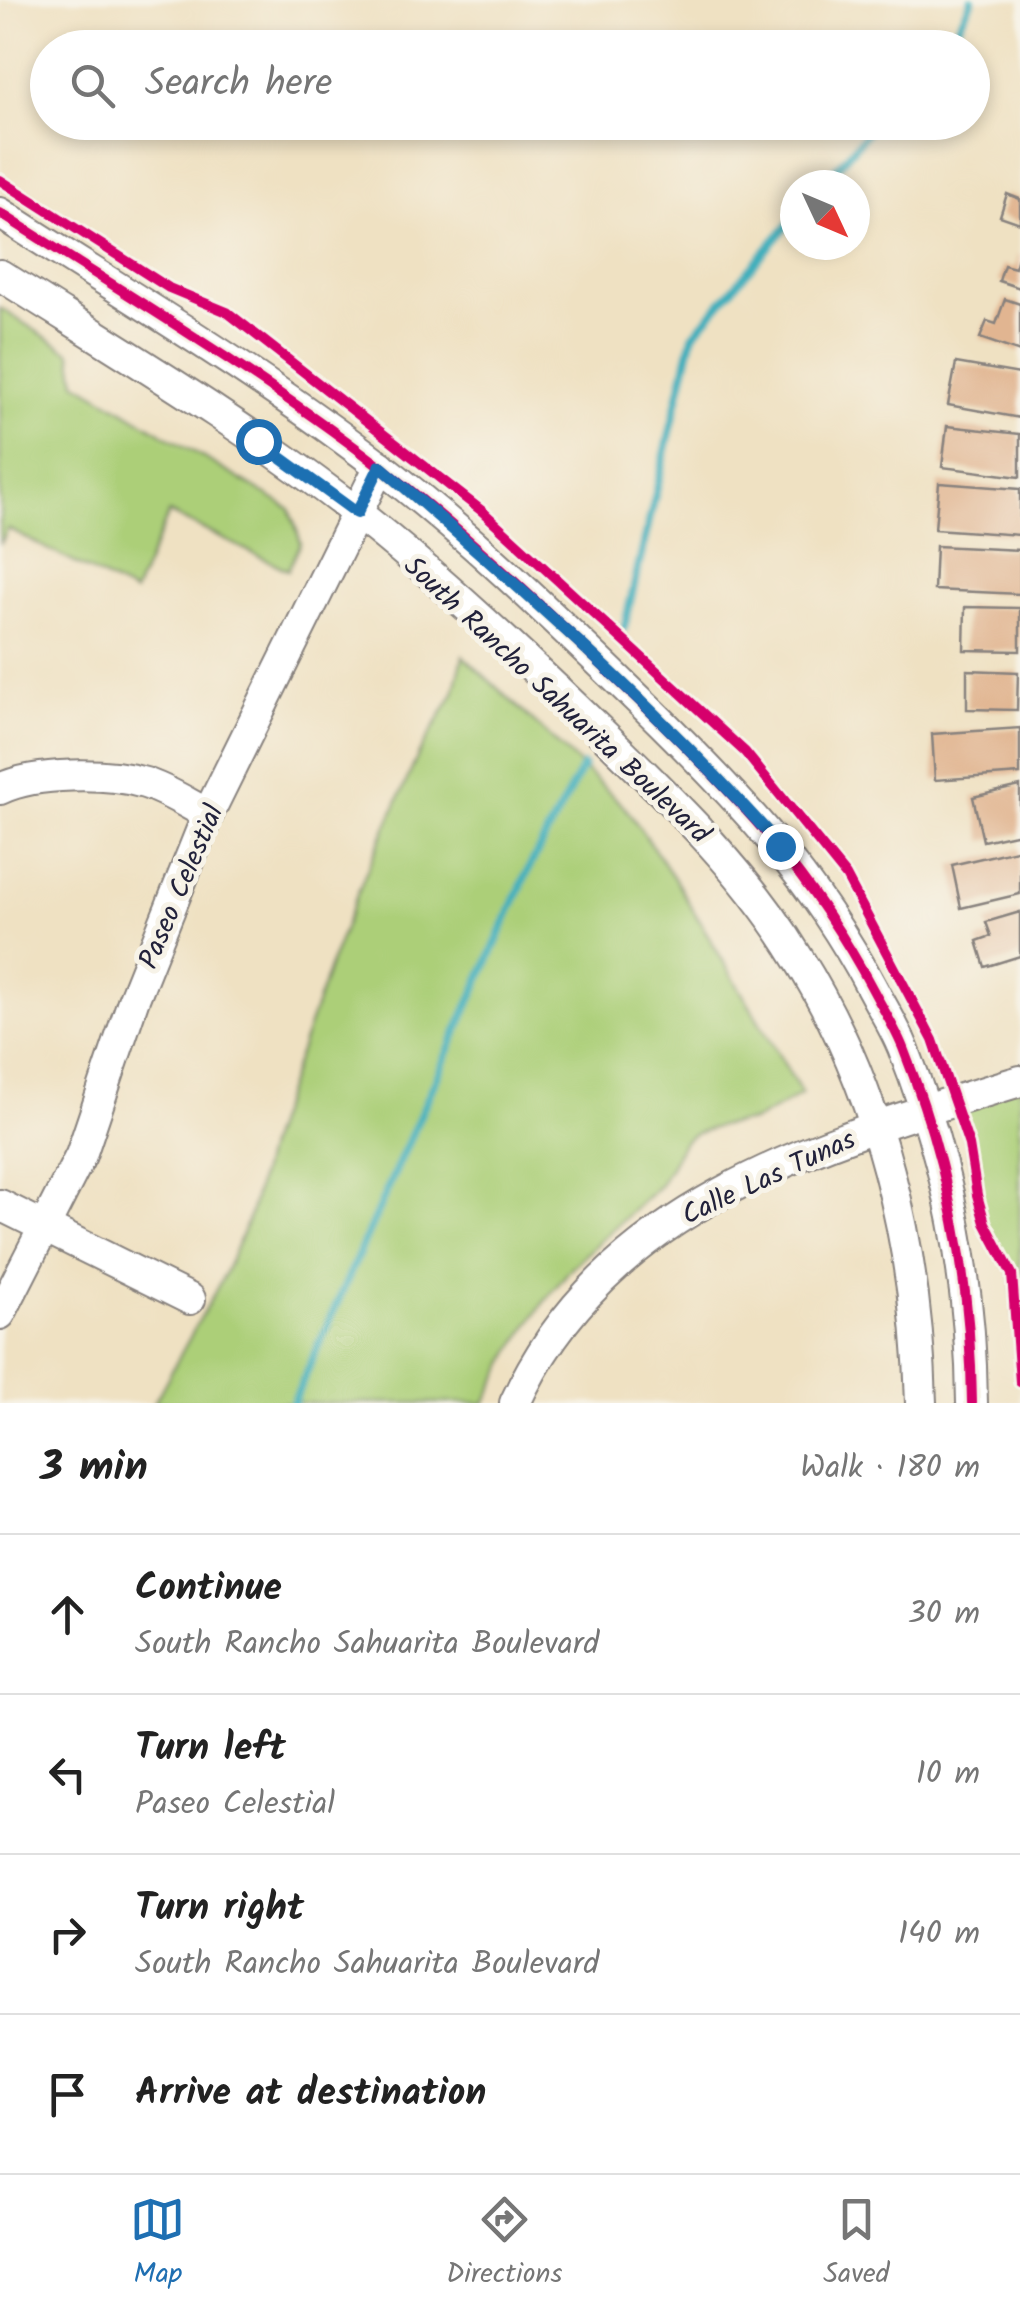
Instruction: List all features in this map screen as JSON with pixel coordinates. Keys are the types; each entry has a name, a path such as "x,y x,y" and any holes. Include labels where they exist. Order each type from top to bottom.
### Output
{"street":[{"name":"South Rancho Sahuarita Boulevard","path":"0,213 289,399 380,466 589,652 741,802 780,846 848,943 902,1045 952,1207 967,1297 972,1403"},
{"name":"South Rancho Sahuarita Boulevard","path":"0,275 258,441 357,513 548,682 660,790 743,879 799,958 861,1083 902,1219 914,1294 922,1403"},
{"name":"Paseo Celestial","path":"0,1314 81,1156 133,1000 208,814 380,466"},
{"path":"0,789 11,784 81,775 146,784 208,814"},
{"name":"Calle Las Tunas","path":"516,1403 548,1346 582,1299 664,1225 723,1191 876,1127 1020,1082"},
{"path":"0,1204 190,1299"}],"green space":[{"path":"0,308 71,353 76,382 290,509 301,543 288,570 169,513 134,593 8,529 0,545"},
{"path":"463,656 626,808 674,878 802,1094 754,1121 719,1126 684,1141 660,1185 572,1267 541,1306 512,1350 485,1403 154,1403 224,1275 250,1215 268,1143 332,959 419,753 454,693"},
{"path":"1020,1081 1020,1382 1012,1274 985,1223 969,1145 954,1102"}],"building":[{"path":"1007,194 1020,199 1020,223 1000,216"},
{"path":"1019,254 1020,288 999,281 1004,265 1015,268"},
{"path":"1005,299 1020,304 1020,352 980,338 987,321 996,324"},
{"path":"956,363 1020,374 1020,418 948,405"},
{"path":"947,426 1020,434 1020,477 942,467"},
{"path":"939,483 1020,489 1020,535 935,529"},
{"path":"936,546 1020,550 1020,594 934,590"},
{"path":"965,607 1020,608 1020,651 964,650"},
{"path":"967,670 1018,672 1017,710 967,709"},
{"path":"1020,728 1020,774 935,780 932,734"},
{"path":"1020,786 1020,833 983,841 973,797"},
{"path":"1020,849 1020,894 961,908 952,865"},
{"path":"1020,912 1020,956 985,967 977,941 991,936 986,922"}],"waterway":[{"path":"955,30 972,0"},
{"path":"835,170 861,140"},
{"path":"624,628 693,335 780,234"},
{"path":"293,1403 530,866 583,766"}],"cycle path":[{"path":"0,180 169,288 227,312 482,511 745,752 846,876 933,1040 969,1145 985,1223 1012,1274 1020,1382"},
{"path":"0,213 238,366 413,492 515,582 647,708 772,840 850,949 896,1033 919,1091 944,1178 962,1267 972,1403"}],"route":[{"path":"258,441 357,513 380,466 589,652 741,802 780,846"}]}
